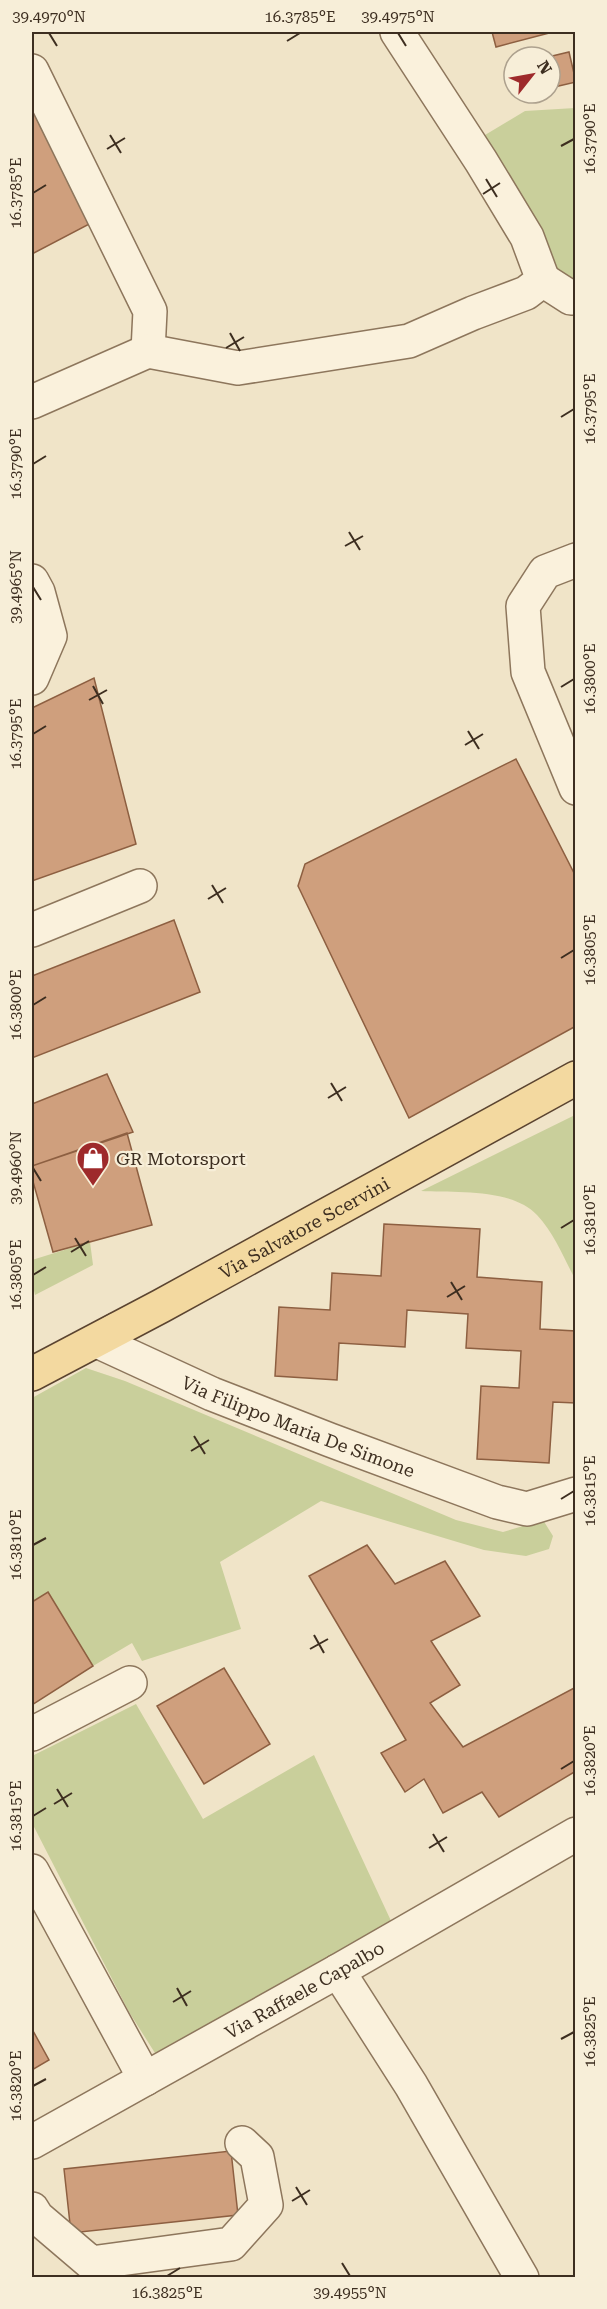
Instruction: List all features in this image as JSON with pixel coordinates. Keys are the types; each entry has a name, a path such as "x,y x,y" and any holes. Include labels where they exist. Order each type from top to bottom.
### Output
{"main road":[{"name":"Via Salvatore Scervini","path":"32,1374 161,1306 576,1078"}],"street":[{"path":"397,32 481,161 527,237 543,280 572,298 576,298"},
{"path":"32,71 150,311 148,351"},
{"path":"32,402 148,351 238,368 409,341 526,293 543,280"},
{"path":"576,560 545,572 523,606 528,672 566,739 576,788"},
{"path":"32,581 38,592 50,636 32,678"},
{"path":"32,930 140,886"},
{"name":"Via Filippo Maria De Simone","path":"161,1306 97,1341 212,1394 497,1502 527,1509 576,1494"},
{"path":"32,1734 130,1683"},
{"name":"Via Raffaele Capalbo","path":"32,2142 339,1971 576,1834"},
{"path":"32,1871 145,2079"},
{"path":"339,1971 411,2085 520,2274"},
{"path":"32,2209 37,2217 91,2263 231,2244 266,2205 257,2157 242,2143"}],"green space":[{"path":"575,108 575,298 470,144 525,111"},
{"path":"575,1115 575,1279 549,1230 526,1206 499,1196 466,1192 421,1191"},
{"path":"90,1242 93,1265 35,1295 32,1282 32,1260"},
{"path":"86,1368 125,1381 456,1520 503,1532 543,1520 553,1536 549,1549 526,1556 484,1550 321,1501 220,1562 241,1629 142,1661 132,1643 93,1666 48,1592 32,1602 32,1398"},
{"path":"136,1704 203,1819 314,1755 392,1923 155,2053 129,2012 32,1823 32,1756"}],"building":[{"path":"492,32 553,32 502,45 496,47"},
{"path":"569,52 576,82 562,85 562,54"},
{"path":"32,93 97,220 32,254"},
{"path":"94,678 136,844 32,881 32,708"},
{"path":"516,759 576,877 576,1026 409,1118 298,886 305,864"},
{"path":"174,920 200,992 32,1058 32,976"},
{"path":"107,1074 133,1132 32,1166 32,1104"},
{"path":"127,1133 152,1225 53,1252 32,1178 32,1166"},
{"path":"384,1224 480,1229 477,1277 542,1282 540,1329 576,1331 576,1403 553,1402 549,1463 477,1459 481,1386 519,1388 521,1351 466,1348 468,1314 407,1310 405,1347 339,1343 337,1380 275,1376 279,1307 330,1310 332,1273 381,1276"},
{"path":"367,1545 395,1584 445,1561 480,1616 431,1641 460,1685 430,1703 463,1747 576,1687 576,1771 499,1817 482,1792 443,1813 424,1779 405,1792 381,1753 406,1740 309,1576"},
{"path":"48,1592 93,1666 32,1705 32,1602"},
{"path":"224,1668 270,1744 204,1784 157,1706"},
{"path":"32,2029 49,2060 32,2070"},
{"path":"231,2151 238,2215 71,2233 64,2169"}],"place":[{"name":"GR Motorsport","path":"93,1187"}]}
